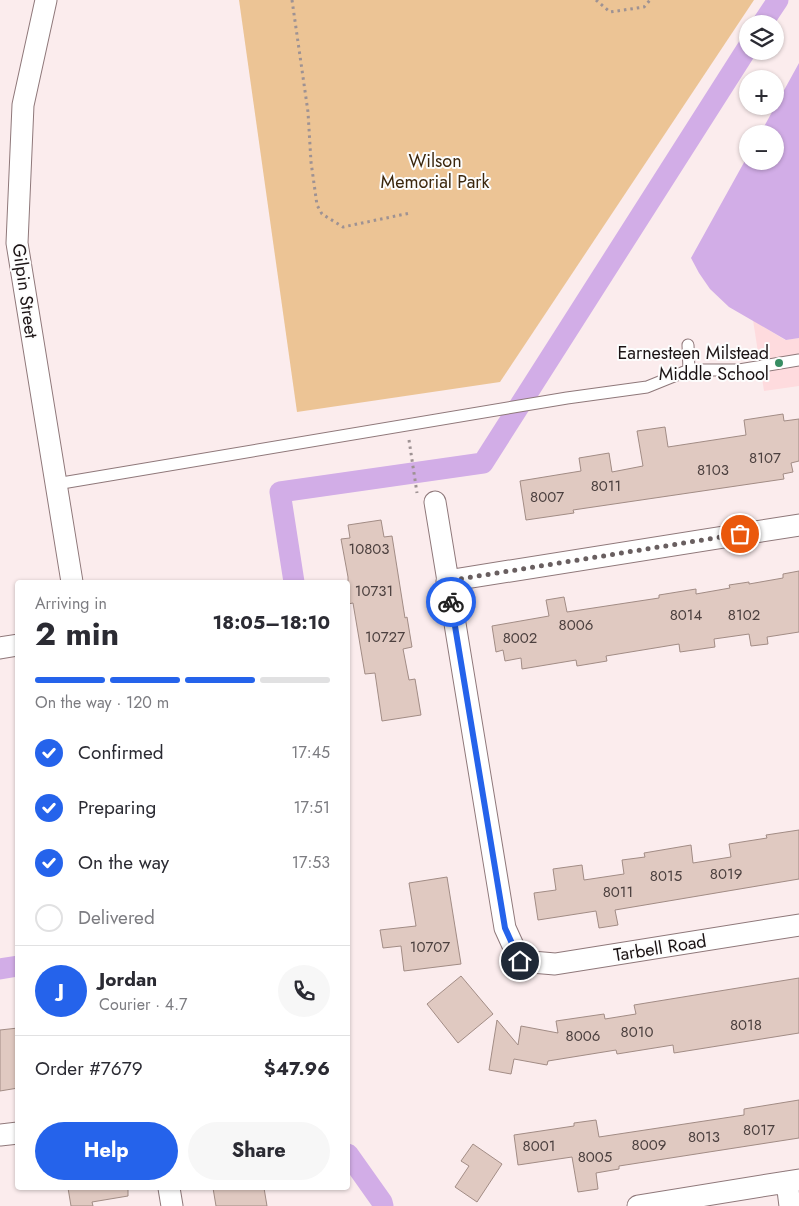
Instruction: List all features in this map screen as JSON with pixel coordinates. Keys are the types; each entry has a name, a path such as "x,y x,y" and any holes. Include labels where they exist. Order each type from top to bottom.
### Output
{"street":[{"name":"Gilpin Street","path":"46,0 23,105 17,243 72,580"},
{"path":"435,502 447,581 799,525"},
{"name":"Tarbell Road","path":"447,581 505,928 520,961 555,964 799,926"},
{"path":"0,648 15,646"},
{"path":"0,1135 15,1132"},
{"path":"638,1206 793,1181 790,1206"},
{"path":"169,1190 172,1206"}],"lane":[{"path":"688,345 689,370"},
{"path":"56,484 567,398 647,387 689,370 738,370 799,360"}],"path":[{"path":"292,0 308,112 311,162 317,205 322,214 343,227 410,213"},
{"path":"596,0 610,12 644,7 650,0"},
{"path":"412,456 417,488"}],"shaded area":[{"path":"799,63 799,338 786,340 729,307 710,289 691,258 740,170 784,170 784,125 765,125 770,115 784,115 784,90"},
{"name":"Earnesteen Milstead Middle School","path":"753,320 785,340 799,338 799,386 764,391"}],"green space":[{"name":"Wilson Memorial Park","path":"239,0 754,0 744,15 739,15 739,23 500,382 297,412"}],"building":[{"path":"783,414 784,421 799,419 799,461 791,463 793,472 783,474 784,479 573,510 574,513 526,520 520,481 581,471 579,458 609,453 612,472 643,466 637,431 665,427 668,447 746,435 744,420"},
{"path":"381,520 384,537 392,536 405,618 407,617 412,647 403,649 409,680 415,679 421,715 382,721 375,673 365,674 353,603 350,604 350,580 348,580 341,539 350,538 348,525"},
{"path":"799,571 799,632 767,637 768,644 751,646 749,634 714,639 715,647 680,652 679,644 606,656 607,661 577,666 576,660 522,669 521,658 505,661 503,650 496,652 492,626 549,616 546,600 564,597 567,612 659,598 659,595 696,589 696,594 730,588 729,585 749,582 749,584 783,578 783,574"},
{"path":"799,830 799,879 615,910 618,925 599,928 596,911 538,920 534,893 556,890 553,869 582,865 584,880 624,874 622,860 645,857 644,853 691,845 693,863 731,857 729,844 767,838 766,835"},
{"path":"447,877 461,964 404,971 401,946 383,948 380,930 416,926 409,883"},
{"path":"461,976 493,1014 458,1043 427,1004"},
{"path":"799,978 799,1033 674,1053 673,1045 617,1054 616,1050 548,1061 547,1065 514,1059 511,1074 489,1070 497,1020 518,1045 521,1026 558,1033 556,1021 604,1014 605,1019 636,1014 634,1005"},
{"path":"15,1028 15,1088 0,1091 0,1030"},
{"path":"799,1100 799,1138 619,1166 619,1169 596,1173 598,1189 578,1192 572,1157 518,1165 514,1135 574,1126 574,1123 596,1120 599,1137 744,1115 744,1109"},
{"path":"473,1144 502,1164 477,1202 455,1187 469,1166 461,1161"},
{"path":"68,1190 128,1190 128,1196 92,1202 93,1206 71,1206"},
{"path":"213,1190 264,1190 267,1206 216,1206"}],"waterway":[{"path":"768,15 778,0"},
{"path":"294,580 280,492 483,463 740,60"},
{"path":"0,969 15,966"},
{"path":"350,1157 383,1206"}],"way so far":[{"path":"451,602 447,581 740,534"}],"place":[{"name":"Earnesteen Milstead Middle School","path":"779,363"}],"route":[{"path":"451,602 505,928 520,961"}]}
